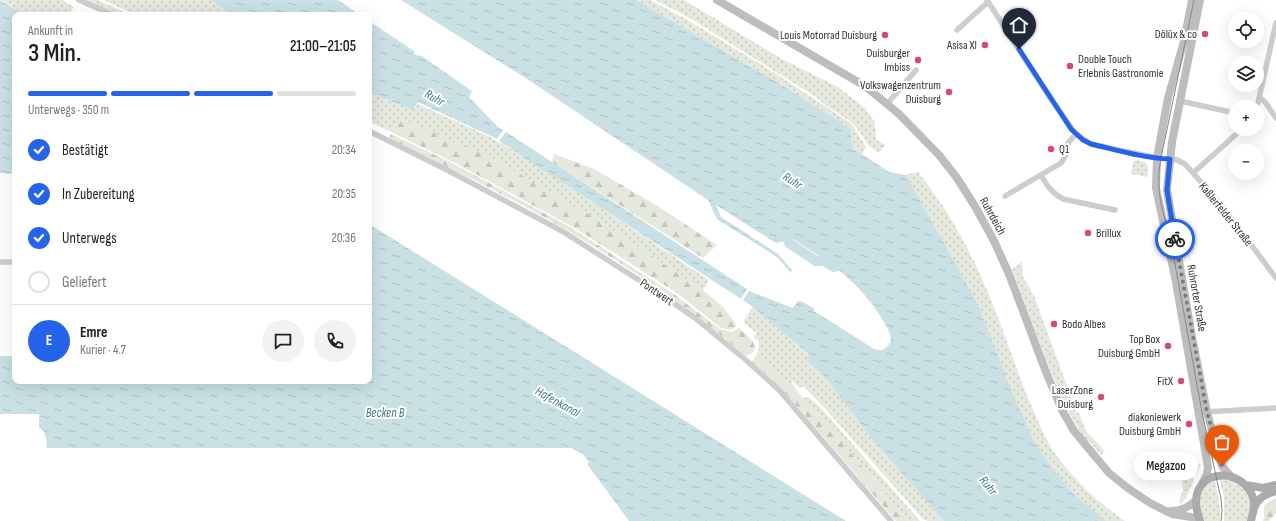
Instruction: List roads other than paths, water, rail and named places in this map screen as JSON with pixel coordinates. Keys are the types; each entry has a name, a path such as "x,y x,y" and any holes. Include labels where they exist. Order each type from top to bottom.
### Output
{"main road":[{"name":"Ruhrdeich","path":"717,0 865,86 907,122 939,155 957,178 994,241 1046,372 1062,410 1074,431 1109,473 1139,496 1166,511 1178,516 1191,517 1199,521"},
{"name":"Ruhrorter Straße","path":"1192,0 1184,41 1168,98 1157,158 1156,188 1203,412 1222,466 1232,477 1246,485"},
{"name":"Ruhrorter Straße","path":"1195,501 1196,495 1207,474 1208,467 1203,412 1192,337 1168,198 1167,183 1180,101 1200,0"},
{"path":"1157,158 1170,159"},
{"path":"1202,484 1206,480 1216,476 1224,475 1232,477"},
{"path":"1246,485 1263,488 1276,485"},
{"path":"1246,485 1252,495 1254,508"},
{"path":"1251,521 1254,508 1262,495 1276,491"},
{"path":"1166,511 1180,511 1195,501"},
{"path":"1195,501 1199,521"}],"street":[{"path":"79,0 106,12"},
{"path":"957,30 988,1 1053,103 1076,134 1091,144 1157,158"},
{"path":"1276,23 1260,98 1266,102 1276,118"},
{"path":"887,104 916,70"},
{"path":"1180,101 1228,111"},
{"name":"Pontwert","path":"372,132 456,174 562,231 656,291 695,318 779,390 891,521"},
{"path":"1005,196 1057,166 1064,160 1068,143 1076,134"},
{"path":"1193,173 1234,136"},
{"name":"Kaßlerfelder Straße","path":"1170,159 1180,161 1193,173 1222,206 1276,278"},
{"path":"1041,175 1055,195 1062,198 1115,210"},
{"path":"0,262 12,262"},
{"path":"1203,412 1276,408"}],"water":[{"path":"0,0 20,12 12,12 12,174 0,173"},
{"path":"210,0 338,0 356,12 229,12"},
{"name":"Ruhr","path":"401,0 636,0 777,82 850,128 853,148 889,172 906,175 978,304 1013,394 1035,443 1054,470 1076,496 1106,521 944,521 875,443 823,375 806,361 809,355 743,300 749,291 793,308 798,301 803,302 815,309 814,311 874,349 882,350 890,343 891,337 889,330 876,310 856,285 833,266 793,239 776,243 716,205 721,217 778,254 792,270 791,273 777,257 717,219 708,200 524,77"},
{"name":"Ruhr","path":"372,23 414,51 414,54 420,55 472,91 469,97 498,127 503,130 497,139 418,102 413,110 372,93"},
{"path":"506,132 747,289 741,299 499,141"},
{"path":"372,226 846,521 629,521 587,464 589,462 583,454 571,448 47,448 45,433 39,427 39,414 0,414 0,356 12,356 12,384 372,384"}],"waterway":[{"path":"788,240 789,243 816,261 824,261 835,267"}],"tram line":[{"path":"1194,0 1161,158 1159,190 1171,242 1202,412 1221,499 1221,521"}],"place":[{"name":"Dölüx & co","path":"1205,34"},
{"name":"Louis Motorrad Duisburg","path":"885,35"},
{"name":"Asisa XI","path":"985,45"},
{"name":"Duisburger Imbiss","path":"918,60"},
{"name":"Double Touch Erlebnis Gastronomie","path":"1070,66"},
{"name":"Volkswagenzentrum Duisburg","path":"949,92"},
{"name":"Q1","path":"1051,149"},
{"name":"Brillux","path":"1088,233"},
{"name":"Bodo Albes","path":"1054,324"},
{"name":"Top Box Duisburg GmbH","path":"1168,346"},
{"name":"FitX","path":"1181,381"},
{"name":"LaserZone Duisburg","path":"1101,397"},
{"name":"diakoniewerk Duisburg GmbH","path":"1189,424"},
{"name":"Megazoo","path":"1222,466"}],"water label":[{"name":"Hafenkanal","path":"558,401"},
{"name":"Becken B","path":"385,412"}]}
